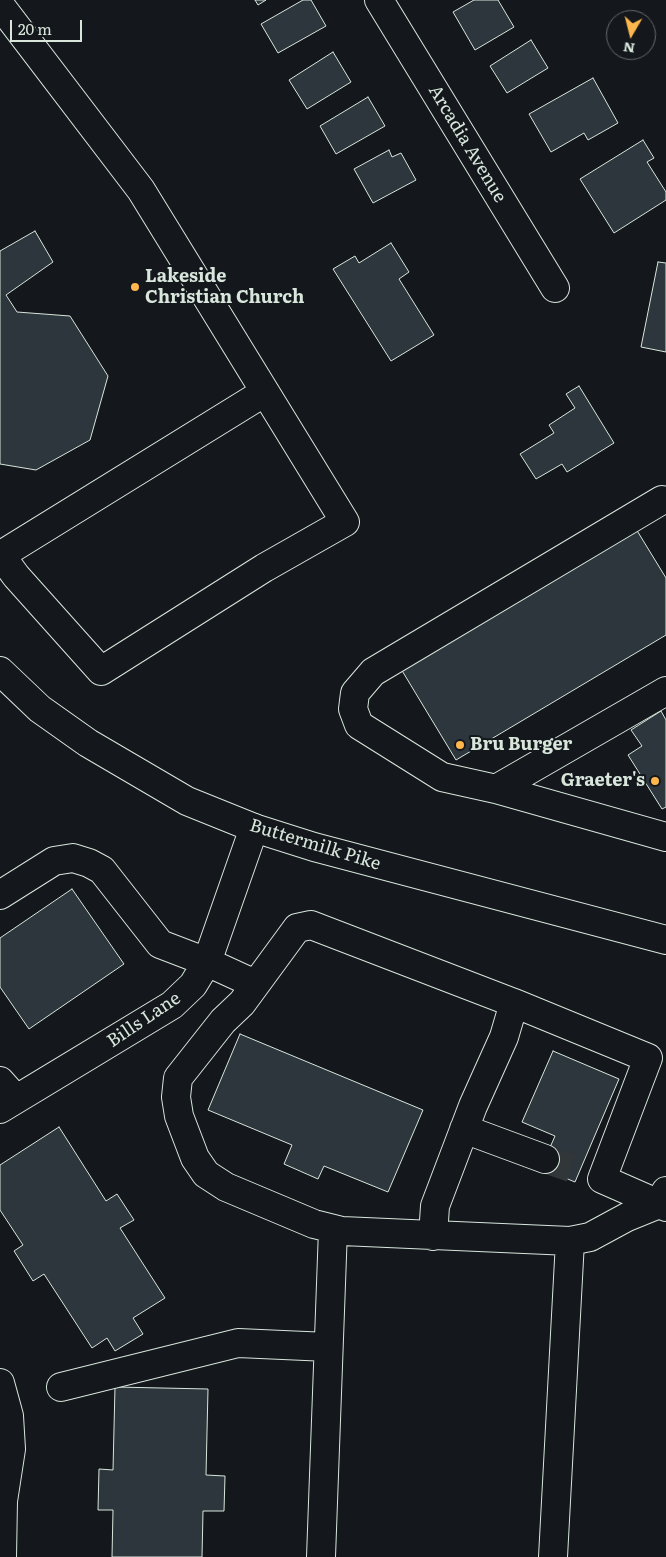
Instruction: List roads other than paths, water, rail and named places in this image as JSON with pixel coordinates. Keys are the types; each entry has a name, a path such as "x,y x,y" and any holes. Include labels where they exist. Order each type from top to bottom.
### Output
{"street":[{"name":"Arcadia Avenue","path":"379,0 555,288"},
{"path":"0,5 141,190 345,522 264,568 101,671 16,576 0,555 265,392"},
{"path":"661,497 374,672 355,692 353,709 359,725 442,777 496,789 666,837"},
{"name":"Buttermilk Pike","path":"0,671 40,709 88,744 187,801 254,828 314,847 666,940"},
{"path":"496,789 666,691"},
{"name":"Bills Lane","path":"5,1096 172,1006 193,985 208,962 254,828"},
{"path":"0,895 54,861 73,858 89,863 102,870 160,944 208,962 255,984"},
{"path":"311,925 514,1003 648,1058 591,1175 664,1201 627,1217 590,1237 570,1241 433,1236 333,1229 314,1224 226,1187 206,1174 195,1158 179,1116 176,1097 178,1078 223,1021 242,1002 297,928 311,925"},
{"path":"433,1236 435,1206 464,1129 504,1037 514,1003"},
{"path":"464,1129 545,1159"},
{"path":"320,1557 333,1229"},
{"path":"553,1557 570,1241"},
{"path":"61,1386 238,1342 328,1347"},
{"path":"0,1383 9,1416 12,1449 1,1495 2,1557"}],"tunnel":[{"path":"545,1159 579,1171"}],"place":[{"name":"Lakeside Christian Church","path":"135,287"},
{"name":"Bru Burger","path":"460,745"},
{"name":"Graeter's","path":"655,781"}]}
